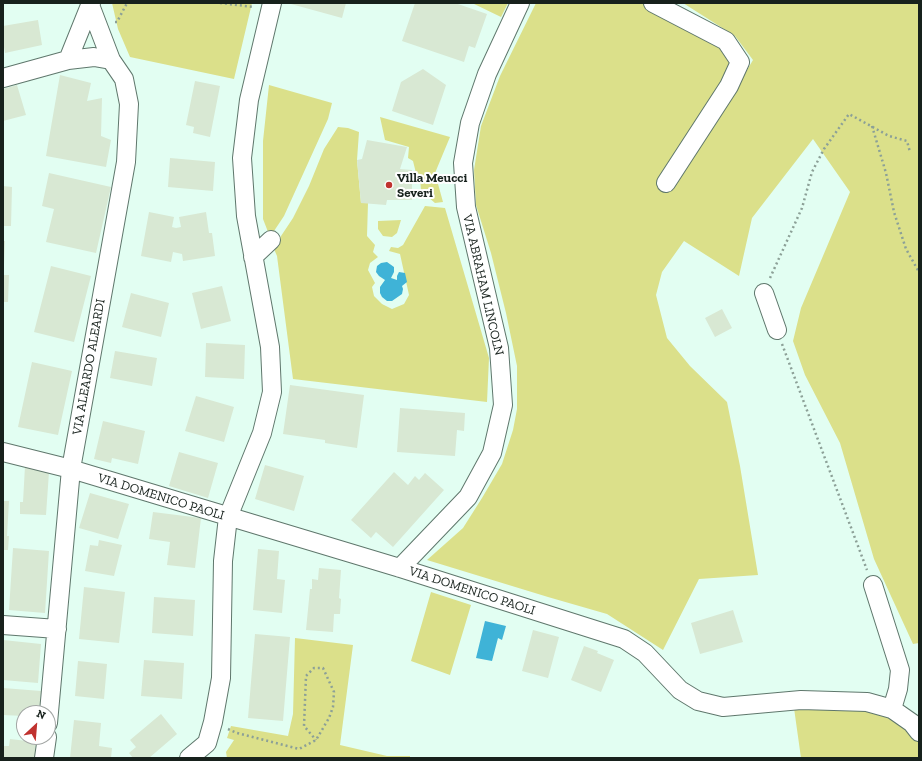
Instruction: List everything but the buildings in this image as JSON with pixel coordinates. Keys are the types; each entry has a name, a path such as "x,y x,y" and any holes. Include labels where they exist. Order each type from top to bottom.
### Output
{"street":[{"name":"VIA ABRAHAM LINCOLN","path":"400,568 468,496 492,453 503,405 499,348 466,207 463,163 470,123 487,74 520,3"},
{"path":"653,3 726,41 740,62 729,86 666,183"},
{"name":"VIA ALEARDO ALEARDI","path":"50,705 71,470 126,162 129,104 124,79 111,60 91,4"},
{"path":"68,60 91,4"},
{"path":"189,758 209,750 222,678 223,561 228,517 262,433 272,392 270,347 246,216 242,158 249,100 271,6"},
{"path":"3,78 68,60 94,57 111,60"},
{"path":"253,257 271,240"},
{"path":"764,293 776,330"},
{"name":"VIA DOMENICO PAOLI","path":"3,452 71,470 400,568 624,639 645,653 680,690 698,702 723,707 801,700 867,702 892,709 912,723 919,732"},
{"path":"873,585 900,670 898,689 892,709"},
{"path":"3,625 57,629"},
{"path":"44,758 46,745"}],"path":[{"path":"99,27 117,22 127,3"},
{"path":"220,3 271,6"},
{"path":"764,293 802,208 812,172 824,149 849,114 889,136 907,141 910,152"},
{"path":"872,126 886,173 894,212 906,249 919,272"},
{"path":"776,330 873,585"},
{"path":"213,722 236,733 299,749 316,740 329,718 333,707 334,692 323,668 314,668 306,676 304,726 316,740"}],"green space":[{"path":"112,3 252,3 234,79 130,57 118,29"},
{"path":"472,3 508,3 501,17"},
{"path":"536,3 648,3 723,50 733,63 747,70 753,60 735,36 683,3 919,3 919,643 913,644 874,559 840,443 805,375 793,341 801,308 850,192 813,139 752,218 739,276 684,241 662,272 656,295 667,338 690,366 727,402 740,466 758,575 699,579 663,650 607,614 427,560 463,528 502,464 513,430 517,409 517,366 491,253 476,205 474,170 481,126 500,76"},
{"path":"269,85 332,103 328,119 284,216 270,237 263,219 263,141"},
{"path":"380,117 450,137 435,173 443,202 435,203 421,191 420,174 416,173 413,161 408,158 409,147 385,140"},
{"path":"338,127 348,128 359,132 357,160 361,203 368,203 367,236 375,245 373,252 378,257 370,263 368,270 375,283 372,287 374,296 382,304 392,309 404,304 409,295 400,254 389,251 391,247 398,248 403,245 425,206 445,208 489,358 487,402 293,379 277,256 274,249 293,218 309,186 324,149"},
{"path":"401,220 397,233 392,237 383,236 378,229 378,221"},
{"path":"431,592 471,605 450,675 411,661"},
{"path":"295,638 353,645 340,745 387,756 410,756 410,758 227,758 226,752 234,740 227,738 231,726 288,736 293,714"},
{"path":"794,708 870,709 897,718 919,740 919,758 801,758"}],"water":[{"path":"387,262 394,267 394,272 391,278 397,280 399,272 405,273 407,282 402,286 402,294 392,301 387,301 382,297 380,287 385,280 376,272 377,266 381,263"},
{"path":"485,621 506,626 502,640 498,638 492,661 476,658"}],"place":[{"name":"Villa Meucci Severi","path":"389,185"}]}
